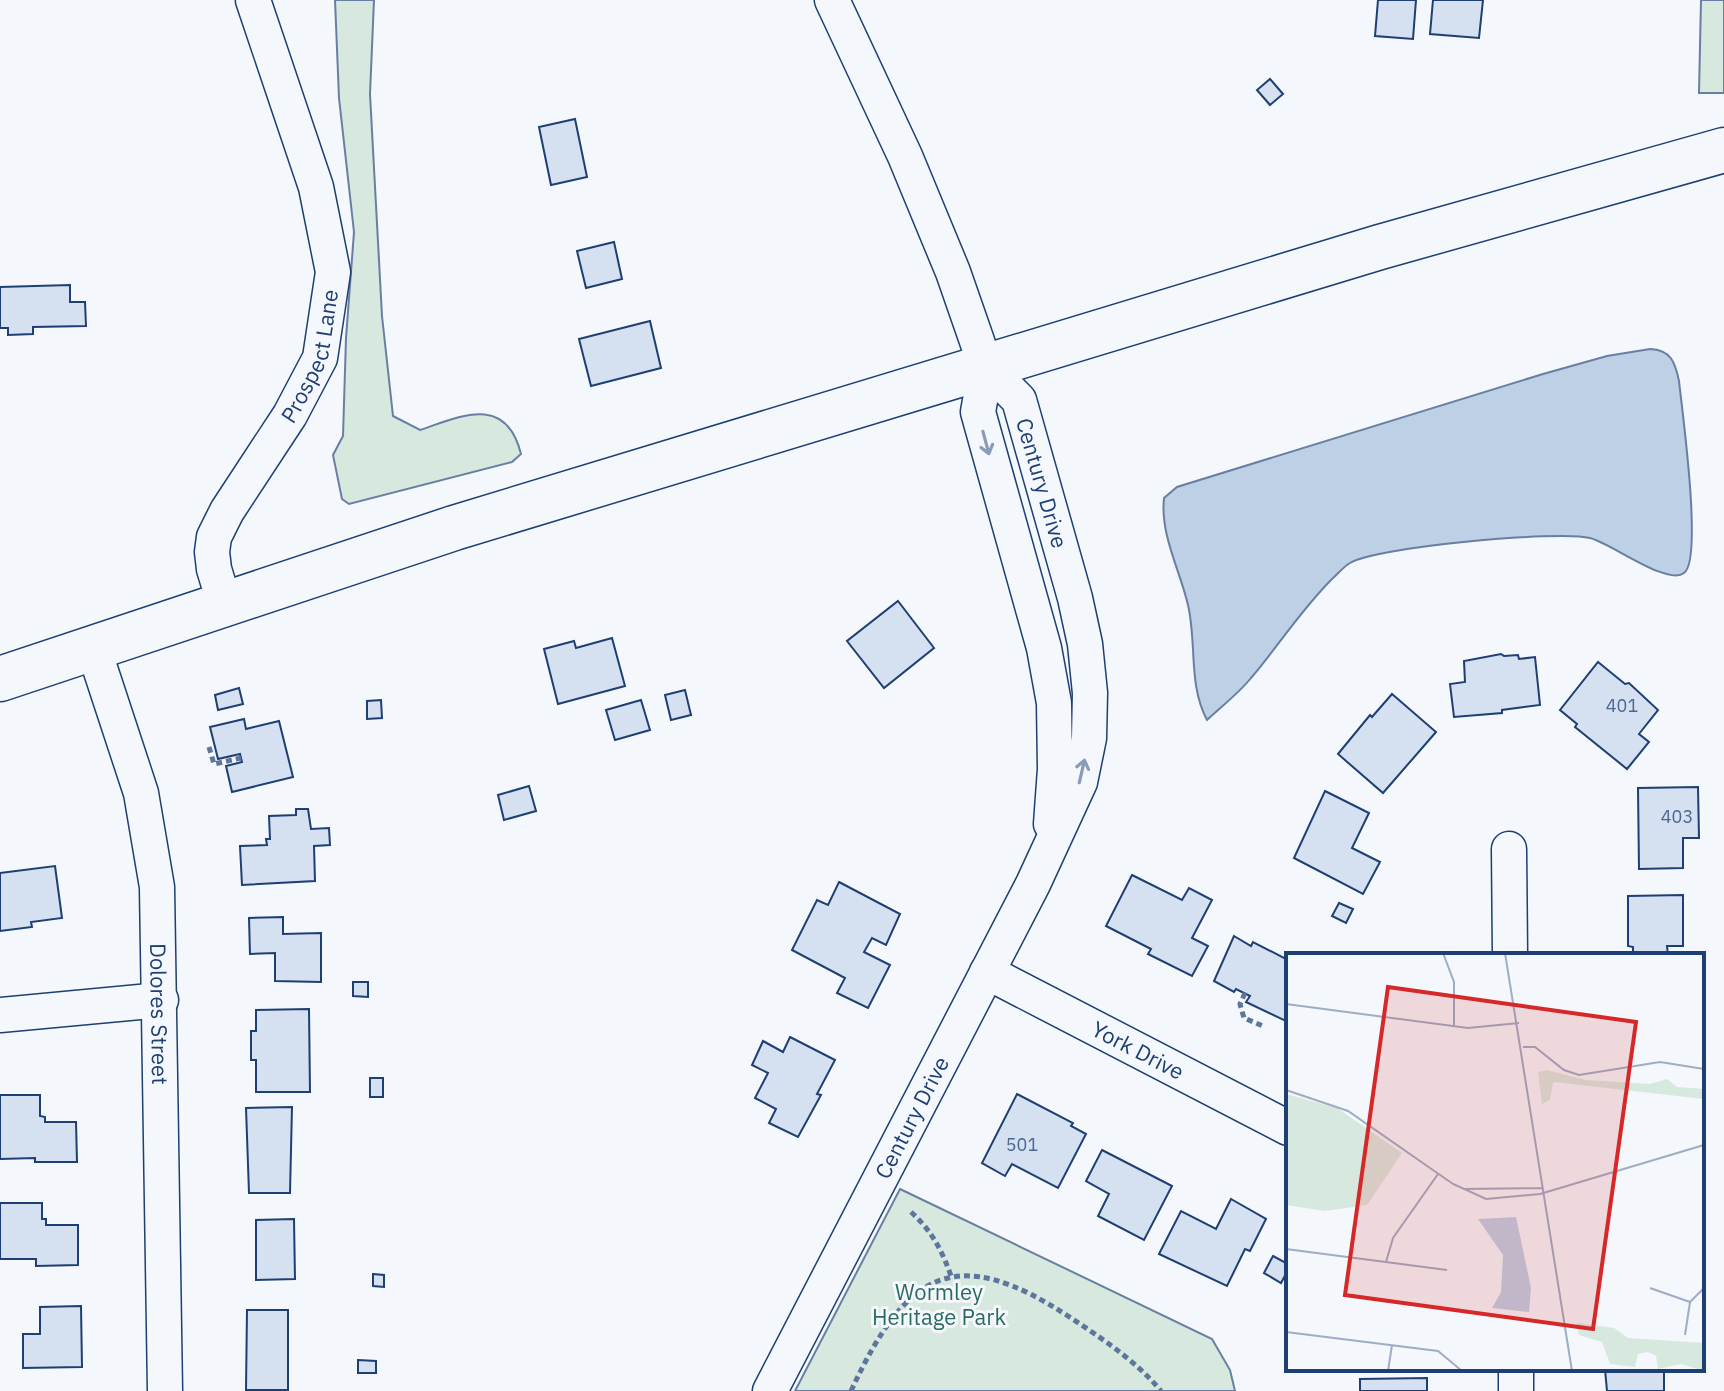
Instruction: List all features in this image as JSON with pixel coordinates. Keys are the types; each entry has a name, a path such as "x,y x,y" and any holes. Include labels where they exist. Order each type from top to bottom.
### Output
{"main road":[{"path":"0,679 454,528 1380,247 1724,150"}],"street":[{"name":"Prospect Lane","path":"224,602 214,569 214,537 227,511 290,415 320,358 333,272 316,187 253,0"},
{"name":"Century Drive","path":"770,1391 1033,884 1080,782 1089,738 1090,693 1085,644 1019,400 986,367 953,272 917,185 832,0"},
{"name":"Dolores Street","path":"93,647 141,793 157,887 165,1391"},
{"path":"1509,849 1510,953"},
{"name":"York Drive","path":"987,972 1286,1127"},
{"path":"0,1015 161,1000"}],"path":[{"path":"209,747 214,764 241,758"},
{"path":"1245,993 1240,1004 1244,1018 1263,1026"},
{"path":"911,1212 935,1239 951,1276"},
{"path":"851,1391 895,1315 914,1295 933,1282 968,1274 1018,1288 1053,1306 1130,1361 1161,1391"}],"green space":[{"path":"335,0 374,0 370,94 382,316 393,416 420,430 466,416 493,416 505,423 514,435 521,454 512,462 349,504 342,499 333,455 343,436 354,232 339,98"},
{"path":"1701,0 1724,0 1724,93 1699,93"},
{"name":"Wormley Heritage Park","path":"900,1189 1212,1339 1230,1370 1235,1391 795,1391"}],"water":[{"path":"1650,349 1671,358 1679,381 1692,514 1692,542 1684,573 1665,574 1599,541 1572,536 1468,542 1366,557 1345,566 1332,579 1246,684 1207,720 1197,692 1188,605 1165,525 1164,498 1177,487 1543,374 1607,356"}],"building":[{"path":"1378,0 1416,0 1413,39 1375,36"},
{"path":"1433,0 1483,0 1479,38 1430,34"},
{"path":"1270,79 1283,94 1270,105 1257,90"},
{"path":"575,119 587,177 551,185 539,127"},
{"path":"614,242 622,279 586,288 577,251"},
{"path":"70,285 70,302 85,302 86,326 33,327 33,334 8,335 8,328 0,328 0,287"},
{"path":"650,321 661,368 591,386 579,339"},
{"path":"898,601 934,648 884,688 847,641"},
{"path":"612,638 625,686 558,704 544,649 574,641 576,648"},
{"path":"1501,654 1518,655 1519,659 1535,657 1540,705 1502,710 1502,713 1454,717 1450,684 1465,682 1464,661"},
{"path":"1598,662 1625,684 1629,683 1658,710 1639,734 1649,742 1627,769 1575,727 1577,724 1560,710"},
{"path":"239,688 243,704 218,710 215,695"},
{"path":"685,690 691,715 671,720 665,695"},
{"path":"1392,694 1436,732 1383,793 1338,754"},
{"path":"381,700 382,718 367,719 367,701"},
{"path":"641,700 650,730 615,740 606,710"},
{"path":"244,719 246,729 279,721 293,777 232,792 226,766 242,762 240,754 218,759 210,727"},
{"path":"529,786 536,811 504,820 498,795"},
{"path":"1698,787 1699,838 1683,838 1683,868 1639,869 1638,788"},
{"path":"1325,791 1369,813 1352,848 1380,862 1363,894 1294,858"},
{"path":"296,809 308,809 311,829 329,828 330,845 314,846 315,881 242,885 240,846 267,845 266,839 270,839 269,816 296,815"},
{"path":"55,866 62,918 31,922 32,927 0,931 0,873"},
{"path":"1132,875 1182,900 1189,888 1212,900 1192,938 1208,946 1192,976 1148,954 1151,949 1106,926"},
{"path":"839,882 900,914 886,945 872,938 864,952 890,965 868,1008 837,993 845,978 792,950 817,900 828,905"},
{"path":"1683,895 1683,946 1667,946 1668,953 1633,953 1633,947 1628,946 1628,896"},
{"path":"1339,903 1353,909 1346,923 1332,916"},
{"path":"283,917 283,934 321,933 321,982 275,981 275,953 250,954 249,918"},
{"path":"1234,936 1286,959 1286,1021 1246,1002 1250,996 1236,989 1234,992 1214,981"},
{"path":"353,982 368,982 368,997 353,996"},
{"path":"309,1009 310,1092 256,1092 256,1060 251,1060 251,1031 256,1031 256,1010"},
{"path":"790,1037 835,1060 817,1094 821,1095 798,1137 769,1123 776,1109 755,1098 768,1073 752,1065 763,1041 783,1052"},
{"path":"370,1078 383,1078 383,1097 370,1097"},
{"path":"1017,1094 1073,1123 1071,1126 1086,1134 1058,1188 1012,1164 1005,1176 982,1163"},
{"path":"0,1095 40,1095 40,1116 45,1117 45,1122 76,1122 77,1162 0,1159"},
{"path":"292,1107 290,1193 249,1193 246,1108"},
{"path":"1102,1150 1172,1186 1144,1240 1098,1216 1109,1194 1086,1181"},
{"path":"1231,1199 1266,1219 1250,1251 1245,1249 1227,1286 1159,1254 1181,1211 1216,1229"},
{"path":"0,1203 42,1203 42,1219 46,1219 46,1225 78,1225 78,1265 36,1266 36,1259 0,1259"},
{"path":"294,1219 295,1279 256,1280 256,1220"},
{"path":"1273,1256 1286,1263 1286,1274 1281,1283 1264,1273"},
{"path":"373,1274 384,1275 384,1287 373,1286"},
{"path":"81,1306 82,1367 23,1368 23,1334 40,1334 40,1307"},
{"path":"247,1310 288,1310 288,1390 246,1390"},
{"path":"358,1360 376,1361 376,1373 358,1373"},
{"path":"1605,1371 1664,1371 1664,1391 1607,1391"},
{"path":"1427,1378 1427,1391 1360,1391 1360,1379"}]}
